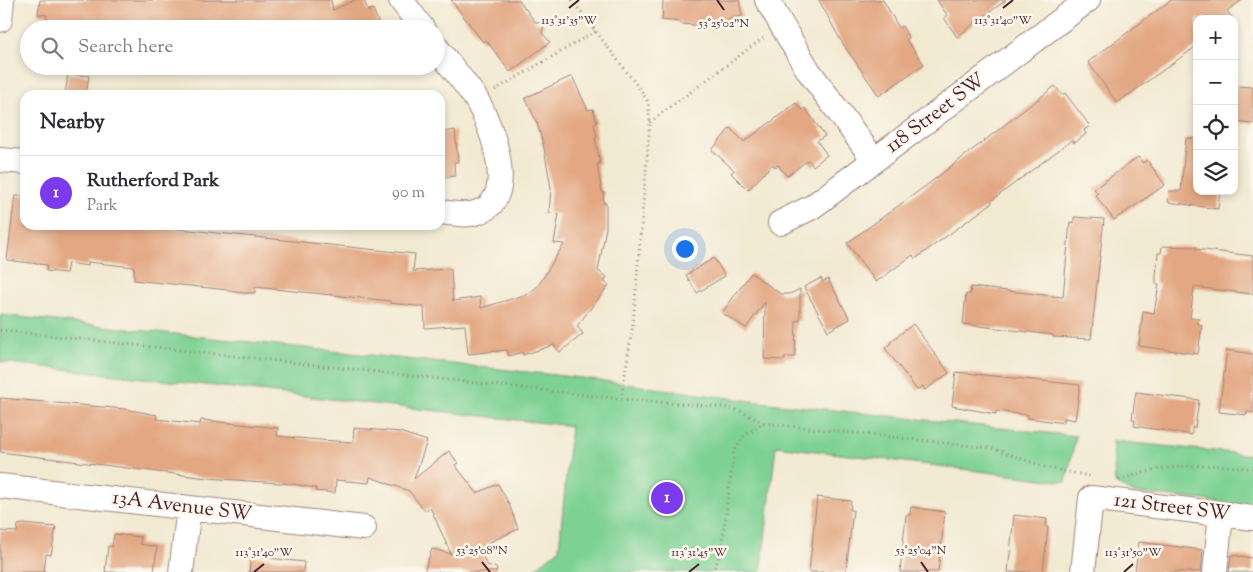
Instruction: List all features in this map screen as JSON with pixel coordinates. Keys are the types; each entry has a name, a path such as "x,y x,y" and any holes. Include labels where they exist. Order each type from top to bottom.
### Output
{"street":[{"path":"0,20 2,0"},
{"path":"401,0 415,20"},
{"path":"767,0 781,26 823,92 874,160"},
{"name":"118 Street SW","path":"780,223 812,207 874,160 1061,8 1088,0"},
{"path":"445,59 476,99 493,136 498,154 500,173 496,197 480,212 468,215 445,213"},
{"path":"0,160 20,162"},
{"name":"13A Avenue SW","path":"0,486 364,528"},
{"name":"121 Street SW","path":"1083,572 1091,498 1253,518"},
{"path":"181,572 189,508"},
{"path":"1215,572 1221,514"}],"path":[{"path":"572,0 648,102 650,122 633,324 621,399"},
{"path":"650,122 781,26"},
{"path":"476,99 492,92 596,32"},
{"path":"0,330 621,399 722,407 740,412 762,423 991,448 1048,468 1081,474"},
{"path":"714,572 721,551 734,452 744,436 762,423"},
{"path":"1118,480 1155,470 1194,465 1253,469"}],"green space":[{"path":"0,315 582,378 759,402 1076,436 1066,482 776,446 761,572 531,572 559,549 571,426 0,362"},
{"path":"1113,441 1253,455 1253,505 1134,493 1115,483"}],"building":[{"path":"40,0 331,0 333,10 355,0 364,0 368,11 373,9 377,20 46,20 47,15 38,14"},
{"path":"451,0 519,0 535,22 544,24 542,33 550,42 510,72 486,40 483,42"},
{"path":"663,0 739,0 742,16 704,26 681,24 681,22 662,20"},
{"path":"819,0 883,0 899,28 902,26 909,38 906,40 924,64 879,96 841,41"},
{"path":"937,0 1006,0 957,37 944,18 947,15"},
{"path":"1171,0 1242,0 1227,11 1230,15 1193,15 1193,49 1117,103 1088,62"},
{"path":"68,75 89,76 87,90 66,90"},
{"path":"572,76 588,110 593,109 597,123 594,124 600,164 597,164 602,192 604,192 603,203 606,203 606,228 598,271 607,277 604,282 609,285 577,326 583,334 560,352 554,345 523,355 522,352 509,356 507,350 468,354 465,325 425,328 424,307 390,303 390,301 255,287 255,293 244,293 134,280 134,267 88,262 88,266 68,263 66,273 46,271 47,265 7,260 15,196 20,196 20,230 189,230 415,254 413,271 451,269 453,301 480,297 481,308 528,294 538,286 564,244 554,243 559,214 549,213 551,188 544,148 537,123 525,98"},
{"path":"1055,86 1062,95 1065,93 1090,126 1084,130 1086,134 1074,143 1072,140 991,201 992,203 915,259 913,255 876,282 847,243 927,185"},
{"path":"1238,86 1253,87 1253,124 1238,122"},
{"path":"796,103 802,110 805,108 825,136 817,141 827,155 813,166 808,160 787,176 778,165 775,167 773,164 748,190 731,173 734,170 712,150 730,128 744,142"},
{"path":"455,130 458,162 454,162 455,176 445,177 445,132"},
{"path":"1186,138 1193,139 1193,195 1220,195 1218,209 1168,202 1169,191 1181,191"},
{"path":"1138,157 1143,163 1147,160 1165,185 1114,220 1095,195 1098,193 1094,189"},
{"path":"1074,217 1104,219 1091,339 1053,337 1053,335 963,324 966,294 970,294 971,287 1063,297 1070,222 1074,223"},
{"path":"1162,246 1196,247 1196,249 1253,256 1253,294 1194,287 1190,318 1199,319 1198,324 1202,325 1198,354 1139,346 1143,311 1154,313 1159,284 1156,284 1158,253 1161,253"},
{"path":"714,258 725,276 697,293 686,275"},
{"path":"751,273 781,294 790,294 800,289 800,321 796,320 795,357 785,357 785,360 764,359 765,302 746,328 722,313"},
{"path":"821,278 823,282 828,279 850,319 828,331 804,287"},
{"path":"913,324 949,373 925,390 923,386 917,390 885,348"},
{"path":"1227,350 1253,354 1253,413 1247,412 1247,415 1219,412"},
{"path":"956,372 1080,385 1075,420 1064,418 1064,423 1028,418 1028,415 996,411 996,414 952,406"},
{"path":"1136,392 1199,400 1195,428 1192,427 1192,435 1134,426 1135,420 1132,419"},
{"path":"0,398 125,409 157,415 156,419 200,424 201,420 278,428 277,436 320,440 353,442 354,428 400,432 427,441 414,479 449,451 458,463 455,465 477,493 498,484 509,504 518,529 488,543 483,557 487,565 497,568 496,572 424,572 432,549 451,554 430,507 425,511 409,491 370,477 369,483 336,480 335,493 316,491 316,488 292,484 207,478 0,452"},
{"path":"817,497 851,501 850,510 853,510 846,572 809,572"},
{"path":"911,507 945,512 938,572 900,572 906,515 910,515"},
{"path":"1014,515 1047,519 1046,527 1048,527 1043,572 1008,572"},
{"path":"18,525 56,527 51,555 46,554 44,572 0,572 0,531 17,532"},
{"path":"114,534 141,537 140,544 157,547 154,572 105,572 108,546 112,547"},
{"path":"1139,542 1203,550 1201,572 1135,572"},
{"path":"1231,555 1253,558 1253,572 1229,572"},
{"path":"251,556 304,562 303,572 249,572"}],"place":[{"name":"Rutherford Park","path":"667,498"}]}
